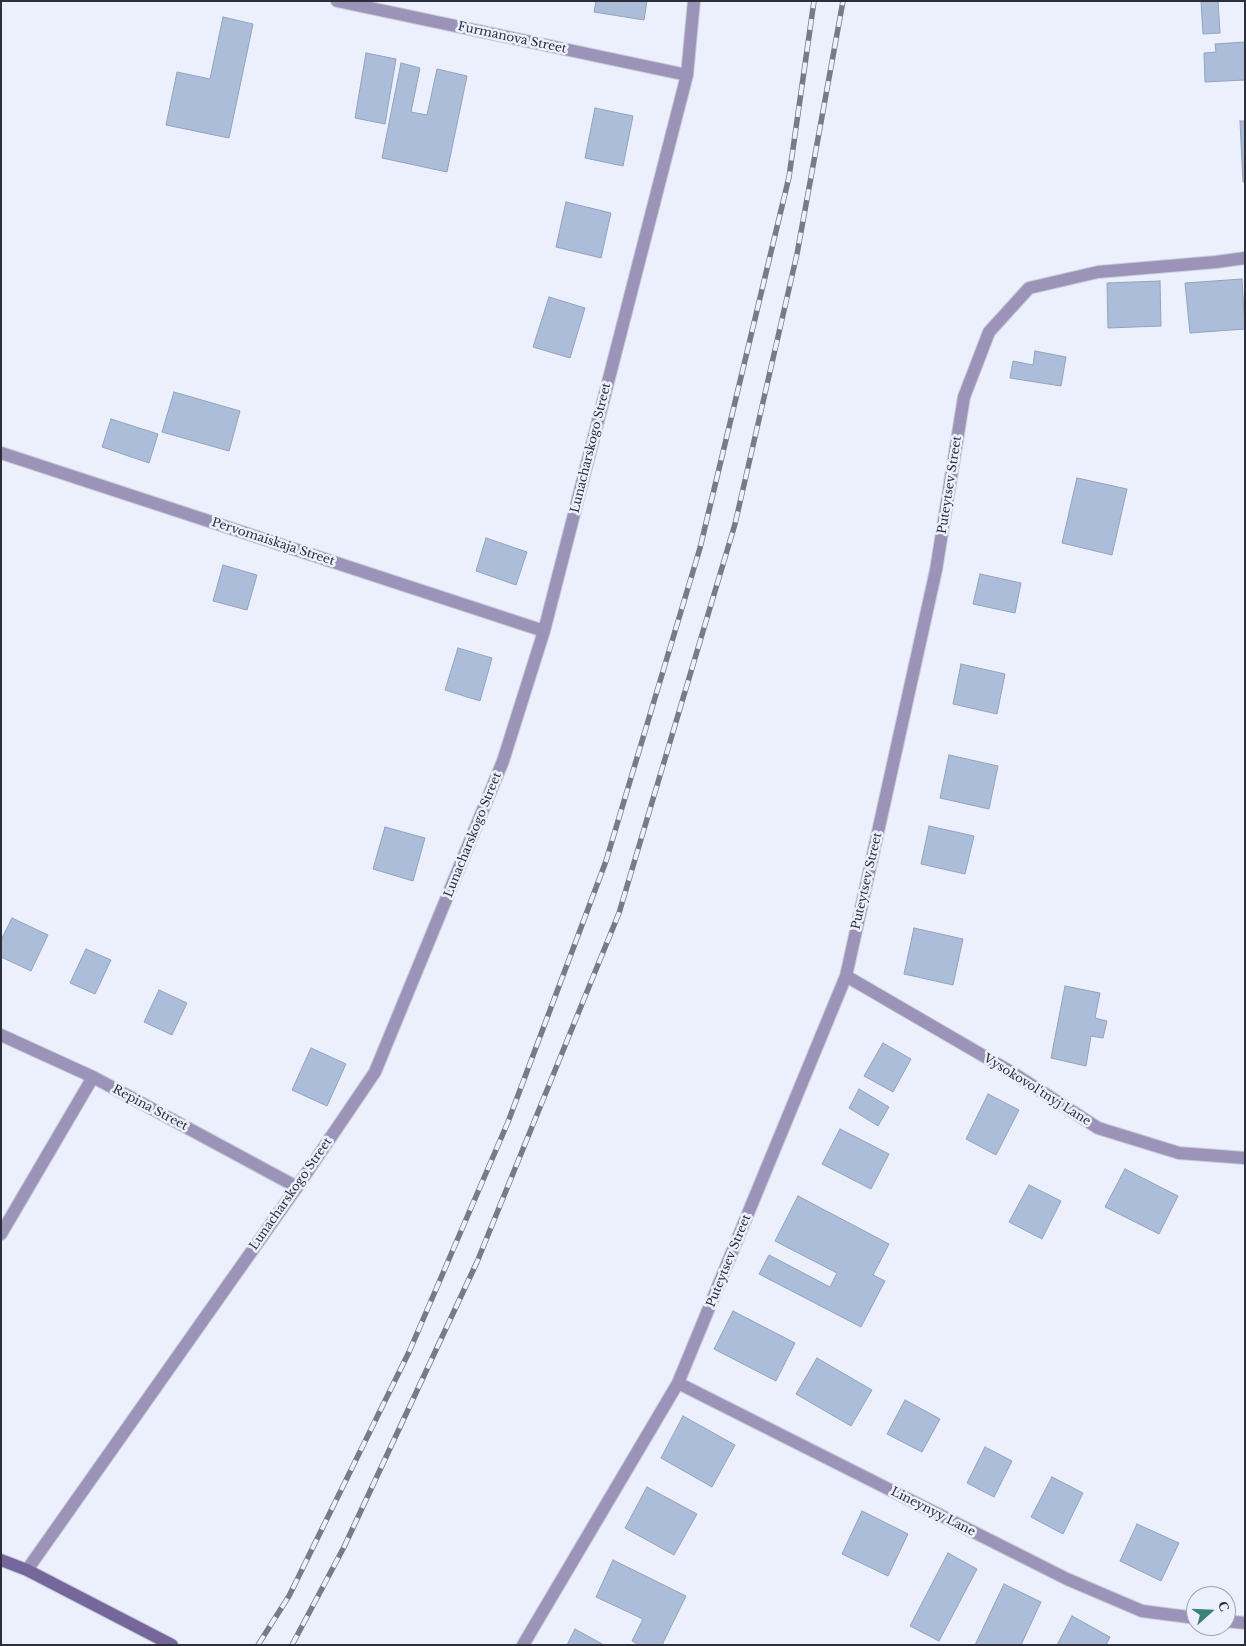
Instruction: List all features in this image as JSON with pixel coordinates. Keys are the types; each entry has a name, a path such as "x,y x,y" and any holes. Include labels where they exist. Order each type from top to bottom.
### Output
{"main road":[{"path":"1,1560 27,1570 172,1645"}],"street":[{"name":"Furmanova Street","path":"337,1 687,75"},
{"name":"Lunacharskogo Street","path":"27,1570 297,1187 375,1072 503,761 544,631 687,75 694,1"},
{"name":"Puteytsev Street","path":"523,1645 678,1383 846,976 936,570 964,398 989,332 1029,288 1098,272 1245,258"},
{"name":"Pervomaiskaja Street","path":"1,453 544,631"},
{"name":"Vysokovol'tnyj Lane","path":"846,976 1013,1073 1098,1128 1179,1153 1245,1158"},
{"name":"Repina Street","path":"1,1035 93,1077 297,1187"},
{"path":"1,1234 93,1077"},
{"name":"Lineynyy Lane","path":"678,1383 1067,1579 1142,1611 1186,1617"}],"building":[{"path":"596,1 647,1 644,20 594,12"},
{"path":"1201,1 1218,1 1220,33 1203,34"},
{"path":"223,17 253,24 229,138 166,125 177,72 210,79"},
{"path":"1245,42 1245,80 1205,82 1204,53 1216,52 1215,44"},
{"path":"366,53 396,59 385,124 355,118"},
{"path":"401,63 420,68 411,112 427,115 437,69 467,76 447,172 382,158"},
{"path":"595,108 633,116 623,166 585,158"},
{"path":"1240,121 1245,121 1245,182 1243,182"},
{"path":"566,202 611,213 601,258 556,247"},
{"path":"1242,279 1245,329 1190,333 1185,283"},
{"path":"1160,281 1161,326 1108,328 1107,283"},
{"path":"549,297 585,308 570,358 533,347"},
{"path":"1035,351 1066,357 1061,386 1010,378 1013,361 1033,365"},
{"path":"174,392 240,411 229,451 162,432"},
{"path":"111,419 158,434 149,463 102,447"},
{"path":"1077,478 1127,489 1112,555 1062,543"},
{"path":"486,538 527,552 516,585 476,571"},
{"path":"223,565 257,575 247,610 213,601"},
{"path":"980,574 1021,583 1015,613 973,604"},
{"path":"458,648 492,658 480,701 445,690"},
{"path":"961,664 1005,674 997,714 953,704"},
{"path":"949,755 998,766 989,809 940,798"},
{"path":"929,826 974,836 965,874 921,864"},
{"path":"385,827 425,838 413,881 373,869"},
{"path":"12,918 48,935 31,971 1,957 1,940"},
{"path":"914,928 963,939 953,985 904,974"},
{"path":"86,949 111,960 95,994 70,983"},
{"path":"1065,986 1100,993 1095,1018 1107,1021 1103,1038 1091,1036 1086,1066 1051,1058"},
{"path":"159,990 187,1003 172,1035 144,1022"},
{"path":"883,1043 911,1059 893,1092 864,1076"},
{"path":"311,1048 346,1064 327,1106 292,1090"},
{"path":"859,1089 889,1107 878,1126 849,1108"},
{"path":"988,1094 1019,1110 996,1155 966,1139"},
{"path":"840,1129 889,1154 871,1189 822,1164"},
{"path":"1125,1169 1178,1196 1159,1234 1105,1207"},
{"path":"1029,1185 1061,1201 1042,1239 1009,1222"},
{"path":"798,1196 889,1244 873,1275 885,1281 861,1327 759,1274 769,1255 830,1287 837,1273 775,1241"},
{"path":"733,1311 795,1343 776,1381 714,1349"},
{"path":"817,1358 872,1390 851,1426 796,1394"},
{"path":"905,1400 940,1419 922,1452 887,1434"},
{"path":"683,1416 735,1445 712,1487 661,1458"},
{"path":"985,1447 1012,1461 994,1497 967,1483"},
{"path":"1052,1477 1083,1493 1063,1534 1031,1517"},
{"path":"647,1487 697,1514 674,1555 625,1528"},
{"path":"862,1511 908,1534 888,1576 842,1554"},
{"path":"1137,1524 1179,1543 1161,1581 1120,1561"},
{"path":"948,1553 977,1569 939,1641 910,1626"},
{"path":"613,1560 686,1596 662,1645 640,1645 632,1641 643,1619 596,1597"},
{"path":"1004,1584 1041,1602 1021,1645 975,1645"},
{"path":"1072,1616 1110,1637 1106,1645 1057,1645"},
{"path":"575,1629 604,1645 567,1645"}],"railway":[{"path":"258,1645 289,1596 409,1352 508,1122 606,861 700,548 789,177 814,1"},
{"path":"292,1645 344,1547 477,1262 619,913 735,524 797,254 843,1"}]}
